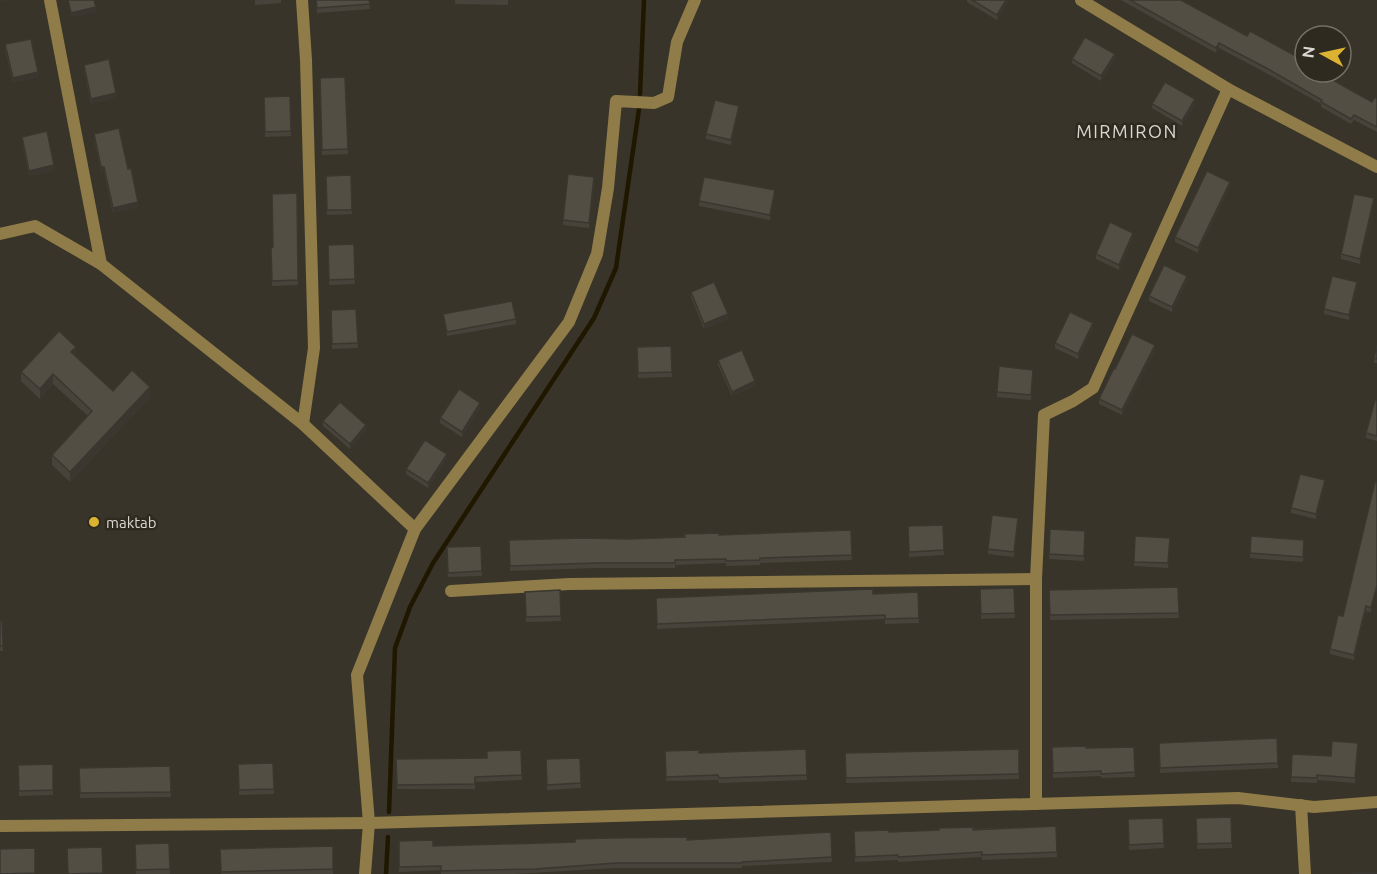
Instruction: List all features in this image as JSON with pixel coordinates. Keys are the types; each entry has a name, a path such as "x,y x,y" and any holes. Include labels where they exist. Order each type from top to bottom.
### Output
{"street":[{"path":"50,0 100,264"},
{"path":"302,0 306,60 314,348 303,424"},
{"path":"365,874 369,823 357,675 415,529 569,322 597,254 608,188 616,100 654,103 668,97 677,42 695,0"},
{"path":"1081,0 1228,89 1377,167"},
{"path":"1036,804 1036,579 1044,415 1093,388 1228,89"},
{"path":"0,234 35,226 100,264 303,424 415,529"},
{"path":"451,591 569,584 1036,579"},
{"path":"0,826 369,823 1238,798 1314,807 1377,802"},
{"path":"1301,805 1305,874"}],"building":[{"path":"68,0 94,0 96,7 71,13"},
{"path":"316,0 369,0 370,4 317,8"},
{"path":"972,0 1006,0 997,15"},
{"path":"1130,0 1181,0 1247,36 1250,31 1293,54 1293,83 1219,43 1216,48"},
{"path":"1085,37 1115,54 1101,76 1072,59"},
{"path":"31,39 38,72 13,78 5,44"},
{"path":"109,59 116,93 91,99 84,65"},
{"path":"345,77 348,149 322,150 320,78"},
{"path":"1165,82 1195,99 1182,121 1152,104"},
{"path":"1294,84 1340,84 1372,102 1375,97 1377,99 1377,127 1354,115 1351,119 1321,102 1322,100"},
{"path":"290,96 291,131 265,132 264,97"},
{"path":"715,100 739,106 731,140 706,134"},
{"path":"119,128 138,202 113,208 94,134"},
{"path":"47,131 54,165 29,171 22,137"},
{"path":"1207,171 1230,182 1198,248 1175,237"},
{"path":"568,174 594,177 589,223 563,220"},
{"path":"351,175 352,210 327,210 326,176"},
{"path":"704,177 775,190 770,215 699,201"},
{"path":"297,193 298,280 272,281 272,194"},
{"path":"1354,194 1374,198 1360,259 1341,254"},
{"path":"1110,222 1133,233 1119,265 1096,254"},
{"path":"354,244 355,279 329,280 328,245"},
{"path":"1164,265 1187,276 1172,307 1149,296"},
{"path":"1332,276 1357,282 1349,315 1324,309"},
{"path":"714,282 728,314 704,324 691,292"},
{"path":"512,301 516,319 447,332 443,314"},
{"path":"356,309 358,343 332,344 331,310"},
{"path":"1070,312 1093,323 1078,354 1055,343"},
{"path":"59,331 76,347 71,352 113,391 132,370 150,387 70,472 52,455 92,411 53,374 40,389 21,372"},
{"path":"1132,334 1155,345 1122,410 1099,399"},
{"path":"671,346 672,372 638,373 637,347"},
{"path":"742,350 755,381 732,392 718,360"},
{"path":"999,366 1033,370 1031,395 997,392"},
{"path":"459,389 480,403 462,432 440,418"},
{"path":"1375,400 1377,400 1377,436 1366,433"},
{"path":"340,402 366,425 350,444 323,421"},
{"path":"425,440 447,454 428,483 406,469"},
{"path":"1300,474 1325,480 1316,514 1291,508"},
{"path":"1375,482 1377,482 1377,585 1371,608 1366,606 1354,655 1330,649 1338,615 1343,616"},
{"path":"992,515 1018,518 1014,552 988,549"},
{"path":"943,525 944,550 909,552 908,526"},
{"path":"1050,529 1085,531 1084,556 1049,554"},
{"path":"851,530 852,555 726,561 726,559 675,560 675,563 510,566 509,540 628,539 685,537 684,534 719,533 719,535"},
{"path":"1135,536 1170,538 1168,563 1134,562"},
{"path":"1251,536 1304,540 1303,557 1250,553"},
{"path":"481,546 482,571 448,573 447,547"},
{"path":"1178,587 1179,613 1050,615 1049,590"},
{"path":"1014,588 1015,613 981,614 980,589"},
{"path":"873,589 873,594 918,592 919,618 885,619 885,615 657,624 656,598"},
{"path":"560,590 561,616 526,617 525,592"},
{"path":"2,620 3,646 0,646 0,621"},
{"path":"1277,738 1278,763 1160,768 1159,743"},
{"path":"1332,741 1358,743 1355,778 1317,775 1317,778 1291,777 1292,754 1331,756"},
{"path":"1086,746 1086,748 1134,747 1135,772 1053,773 1052,747"},
{"path":"806,749 807,775 666,777 665,751 699,750 699,753"},
{"path":"1019,749 1019,774 846,778 845,753"},
{"path":"521,750 522,775 475,777 475,784 397,785 396,759 487,758 487,751"},
{"path":"580,758 581,783 547,785 546,759"},
{"path":"273,763 274,789 239,790 238,764"},
{"path":"53,764 53,790 19,791 18,765"},
{"path":"170,766 171,792 80,793 79,768"},
{"path":"1231,817 1232,843 1197,844 1196,818"},
{"path":"1163,818 1164,843 1129,845 1128,819"},
{"path":"1056,826 1057,852 982,855 982,852 855,857 854,831 889,830 889,832 973,827 973,830"},
{"path":"831,832 832,857 742,863 616,863 535,869 441,871 441,866 399,867 399,841 433,840 433,846 575,842 575,839 610,838 687,837 687,840"},
{"path":"169,843 170,869 136,870 135,844"},
{"path":"333,846 333,869 221,872 220,849"},
{"path":"102,847 103,873 68,874 67,848"},
{"path":"35,848 35,873 0,874 0,849"},
{"path":"1377,873 1377,874 1353,874"}],"waterway":[{"path":"640,94 644,0"},
{"path":"389,812 395,648 410,607 433,563 594,318 616,268 639,109"},
{"path":"386,874 388,837"}],"place":[{"name":"maktab","path":"94,522"}],"district":[{"name":"MIRMIRON","path":"1127,131"}]}
